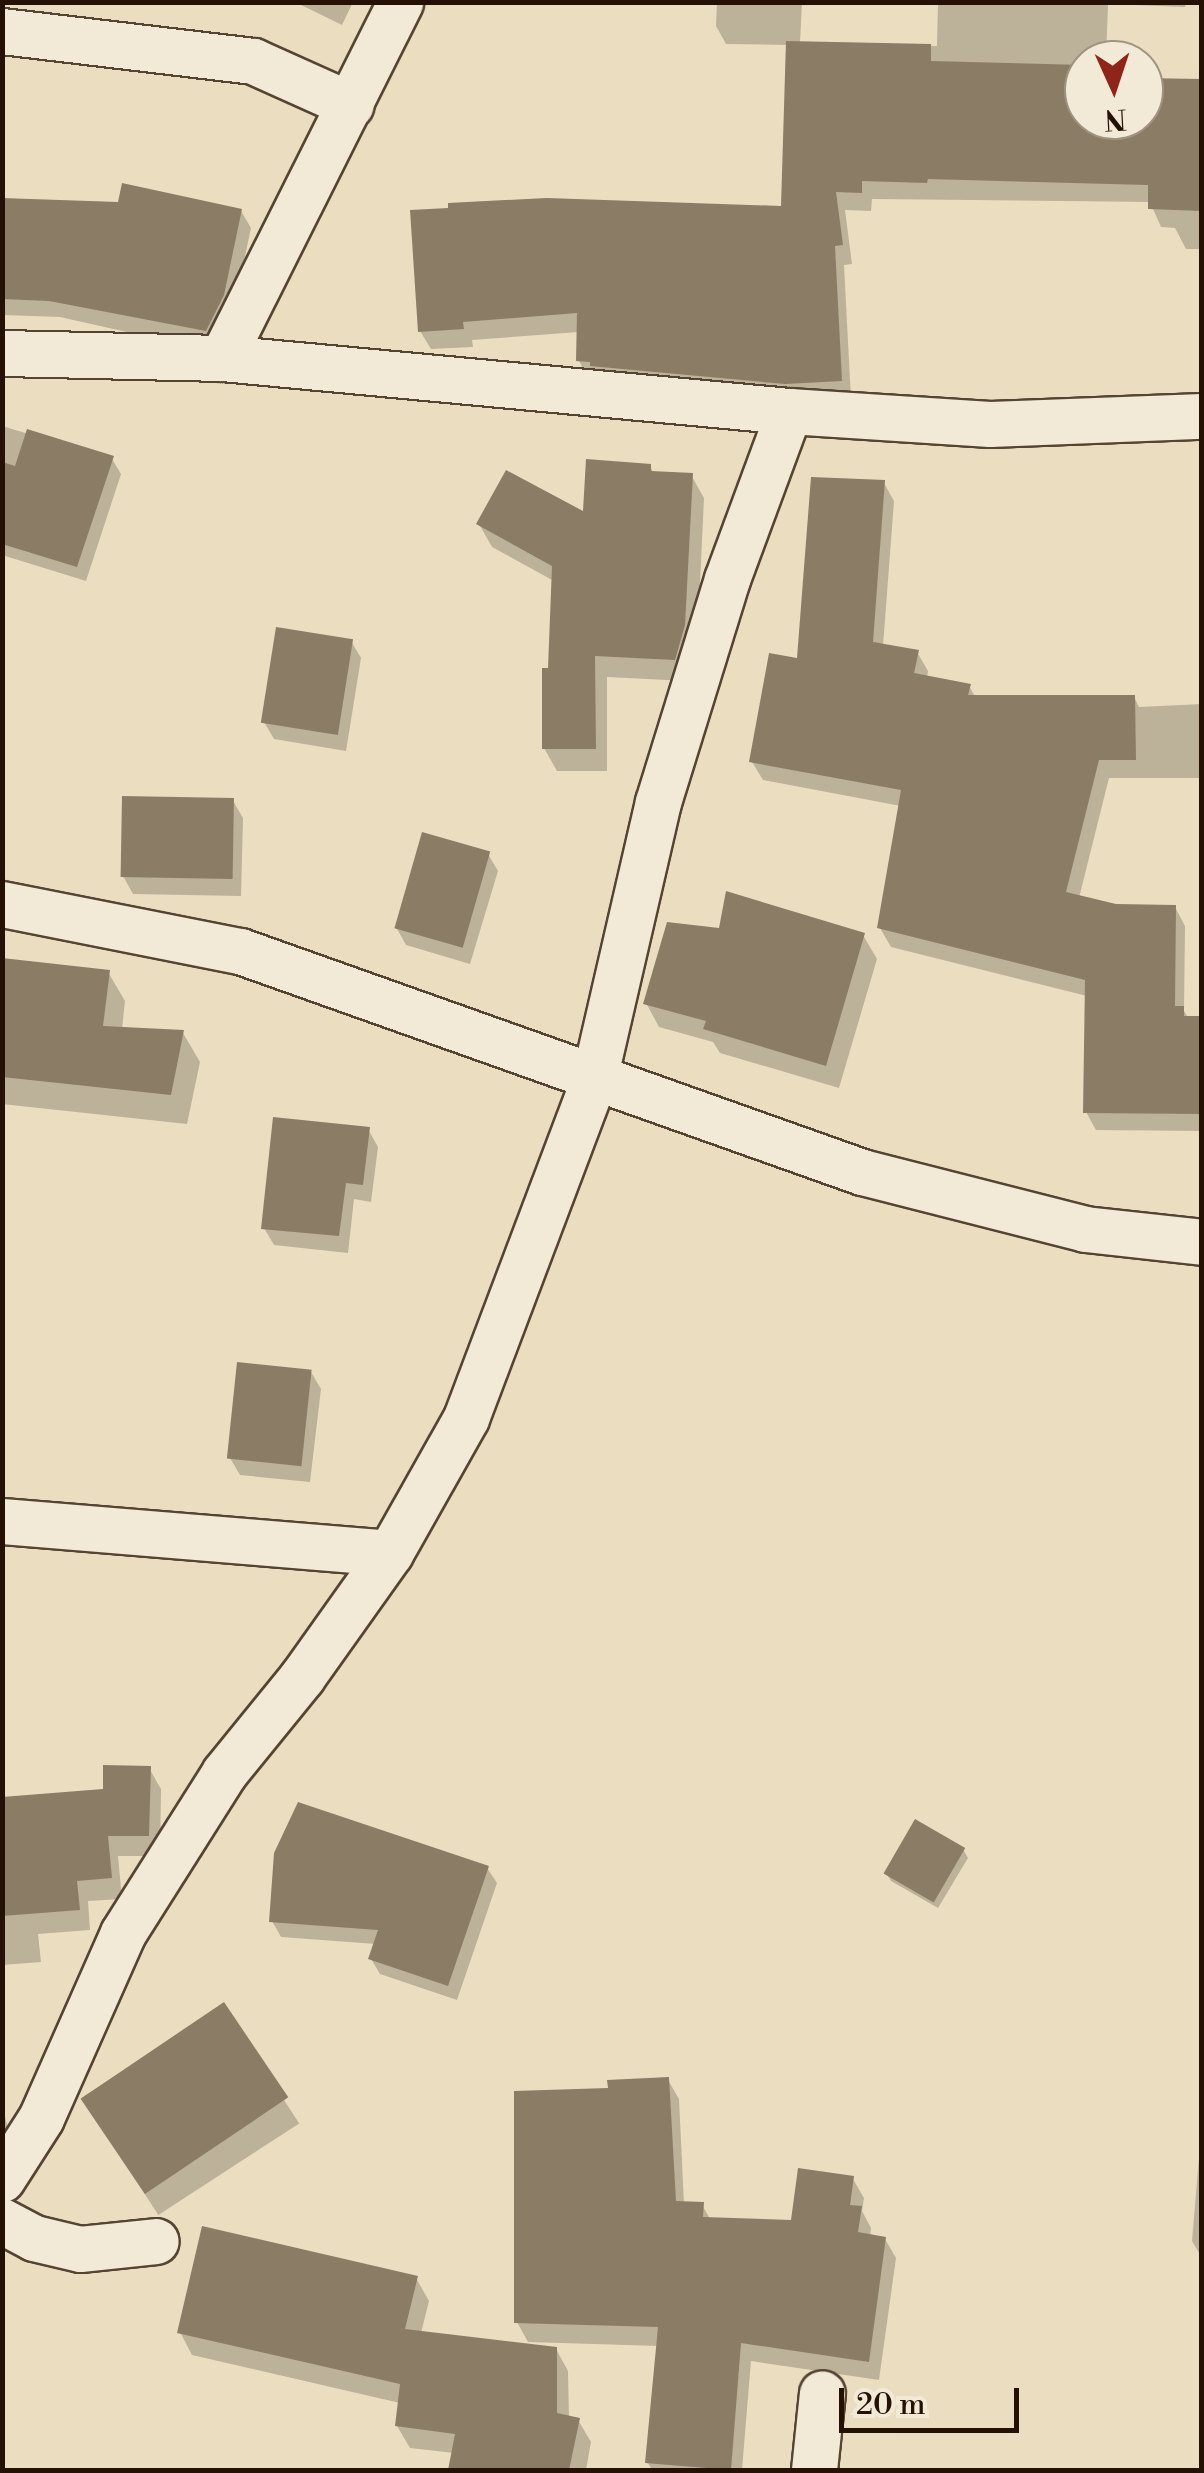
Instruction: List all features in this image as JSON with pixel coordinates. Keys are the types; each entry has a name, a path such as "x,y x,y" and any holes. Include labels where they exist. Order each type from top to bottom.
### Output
{"street":[{"path":"222,358 400,2"},
{"path":"2,31 253,61 351,105"},
{"path":"2,353 222,358 788,411 990,424 1202,416"},
{"path":"2,2178 41,2118 123,1933 224,1774 302,1677 390,1553 466,1418 594,1079 658,802 728,579 788,411"},
{"path":"2,904 240,951 862,1172 1085,1230 1202,1242"},
{"path":"2,1521 390,1553"},
{"path":"2,2221 34,2238 80,2249 156,2241"},
{"path":"814,2470 822,2393"}],"building":[{"path":"786,41 931,44 931,61 1064,64 1064,140 1164,140 1164,78 1202,79 1202,211 1148,209 1148,185 928,179 927,183 862,181 862,193 836,192 843,245 835,246 842,381 785,384 590,366 590,362 576,361 577,313 463,322 464,329 418,332 410,210 448,208 448,203 547,198 781,206"},
{"path":"122,183 242,209 224,295 206,331 49,301 2,299 2,198 118,202"},
{"path":"27,429 114,456 77,567 2,544 2,462 15,466"},
{"path":"586,459 651,464 651,471 693,473 685,625 675,660 595,656 596,749 542,749 542,668 548,668 552,566 476,524 506,470 583,511"},
{"path":"811,477 885,480 873,642 919,650 914,673 971,684 968,695 1135,695 1136,760 1099,760 1066,892 1116,904 1176,905 1175,1006 1184,1006 1184,1016 1202,1016 1202,1114 1083,1113 1085,980 877,928 901,790 749,762 769,653 797,658"},
{"path":"276,627 353,639 338,735 261,723"},
{"path":"122,796 234,798 233,879 121,877"},
{"path":"422,832 490,852 463,948 394,928"},
{"path":"726,891 865,933 826,1066 703,1029 706,1021 643,1004 667,922 719,928"},
{"path":"2,958 110,970 103,1026 184,1030 171,1095 2,1077"},
{"path":"273,1117 370,1127 363,1185 346,1183 339,1236 261,1229"},
{"path":"237,1362 312,1370 301,1466 227,1458"},
{"path":"103,1765 151,1766 149,1836 108,1836 112,1878 77,1881 80,1910 2,1916 2,1797 103,1789"},
{"path":"298,1802 489,1866 448,1986 368,1959 378,1930 269,1922 274,1853"},
{"path":"915,1819 965,1848 934,1903 883,1874"},
{"path":"224,2002 288,2097 145,2194 81,2099"},
{"path":"669,2077 676,2201 704,2202 703,2217 791,2220 798,2168 854,2176 850,2205 862,2206 858,2232 886,2237 869,2362 741,2343 731,2470 645,2463 658,2327 514,2323 514,2091 608,2088 607,2080"},
{"path":"202,2226 418,2276 405,2329 557,2347 557,2413 580,2418 569,2470 448,2470 455,2434 395,2426 400,2384 177,2333"}]}
